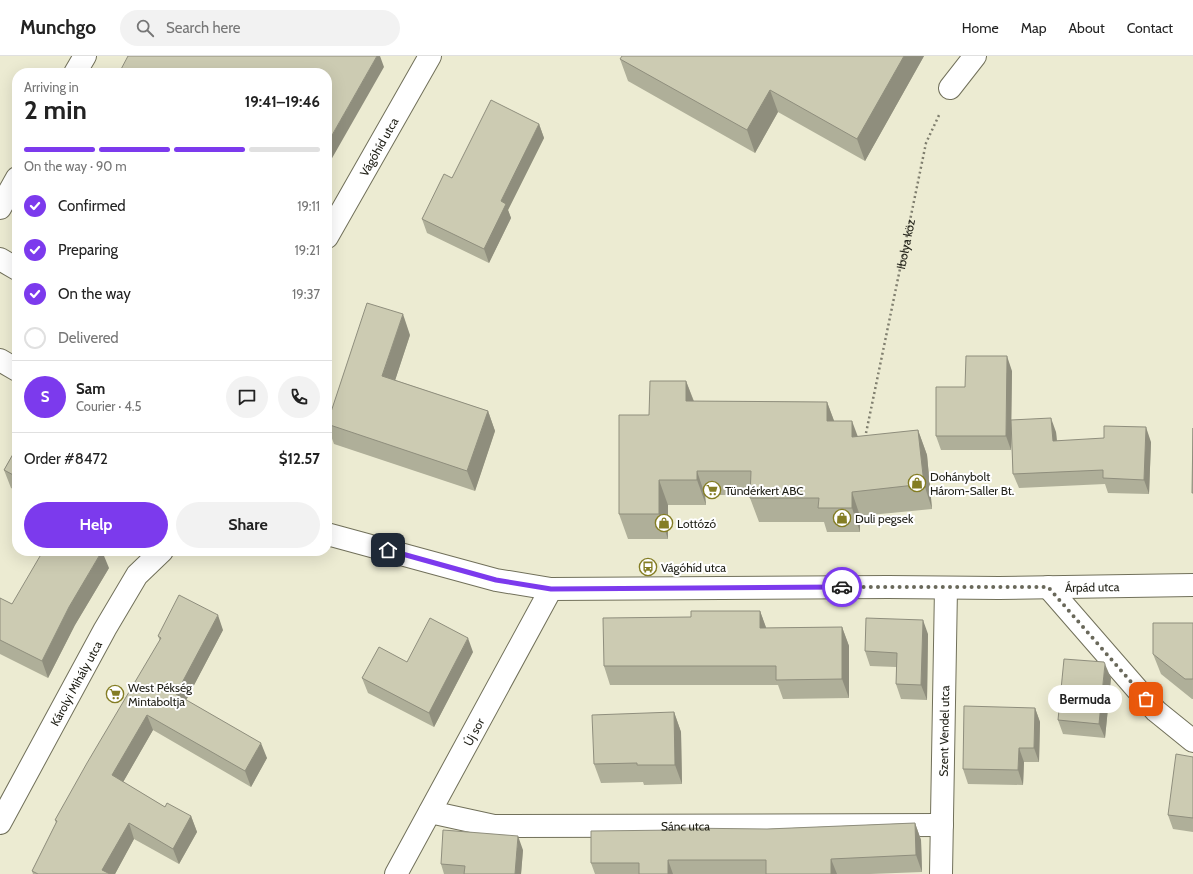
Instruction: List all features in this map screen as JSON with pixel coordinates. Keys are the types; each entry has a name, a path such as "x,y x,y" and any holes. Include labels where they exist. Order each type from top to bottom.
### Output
{"street":[{"path":"79,68 85,56"},
{"name":"Vágóhíd utca","path":"332,228 430,56"},
{"path":"950,88 975,56"},
{"path":"0,208 12,187"},
{"path":"0,259 12,266"},
{"path":"0,360 12,367"},
{"name":"Árpád utca","path":"332,535 496,580 551,589 946,588 1193,585"},
{"name":"Károlyi Mihály utca","path":"0,823 105,629 137,575 157,556"},
{"path":"1048,587 1156,711 1193,741"},
{"name":"Szent Vendel utca","path":"941,874 946,588"},
{"name":"Új sor","path":"396,874 551,589"},
{"name":"Sánc utca","path":"430,812 494,826 942,825"}],"path":[{"name":"Ibolya köz","path":"864,443 926,143 950,88"}],"building":[{"path":"128,56 377,56 332,135 332,68 122,68"},
{"path":"622,56 904,56 857,139 770,90 747,130 620,59"},
{"path":"491,100 539,124 501,201 506,204 484,249 422,219 444,174 452,178"},
{"path":"367,303 403,314 382,376 488,411 467,471 332,426 332,409"},
{"path":"966,356 1007,356 1006,436 936,436 936,387 965,387"},
{"path":"650,381 686,381 686,401 827,402 827,421 852,421 852,437 918,430 924,484 852,492 852,508 818,508 819,498 750,498 751,471 697,471 697,480 659,480 659,514 619,514 619,415 649,415"},
{"path":"1051,418 1053,441 1104,438 1104,426 1146,427 1144,480 1103,478 1103,470 1013,474 1011,420"},
{"path":"1193,428 1193,493 1192,493"},
{"path":"12,456 12,474 4,470"},
{"path":"40,556 99,556 69,607 42,661 0,640 0,598 12,604"},
{"path":"179,595 218,615 176,694 261,743 245,771 147,715 112,775 165,807 167,803 191,816 173,849 129,823 102,870 110,874 38,874 32,871 57,821 55,820 161,638 158,636"},
{"path":"691,611 760,611 760,628 842,627 842,679 776,680 776,666 604,666 603,618 691,617"},
{"path":"430,618 468,638 429,713 362,678 379,647 407,662"},
{"path":"866,618 923,620 921,685 896,684 897,653 865,651"},
{"path":"1153,623 1193,623 1193,679 1185,679 1153,654"},
{"path":"1064,659 1104,662 1099,724 1058,720"},
{"path":"964,706 1035,708 1034,748 1019,748 1018,770 963,769"},
{"path":"674,712 675,765 637,765 637,763 594,764 592,715"},
{"path":"1176,754 1193,757 1193,818 1168,815"},
{"path":"915,823 916,855 831,859 831,874 766,874 766,860 668,860 668,874 639,874 639,863 591,863 591,831 678,830 678,828 767,829"},
{"path":"443,830 518,836 515,874 464,874 465,866 441,864"}],"way so far":[{"path":"842,587 1048,587 1146,699"}],"place":[{"name":"Dohánybolt Három-Saller Bt.","path":"917,483"},
{"name":"Tündérkert ABC","path":"712,490"},
{"name":"Duli pegsek","path":"842,518"},
{"name":"Lottózó","path":"664,523"},
{"name":"Vágóhíd utca","path":"648,567"},
{"name":"West Pékség Mintaboltja","path":"115,694"},
{"name":"Bermuda","path":"1146,699"}],"route":[{"path":"388,550 496,580 551,589 605,590 842,587"}]}
